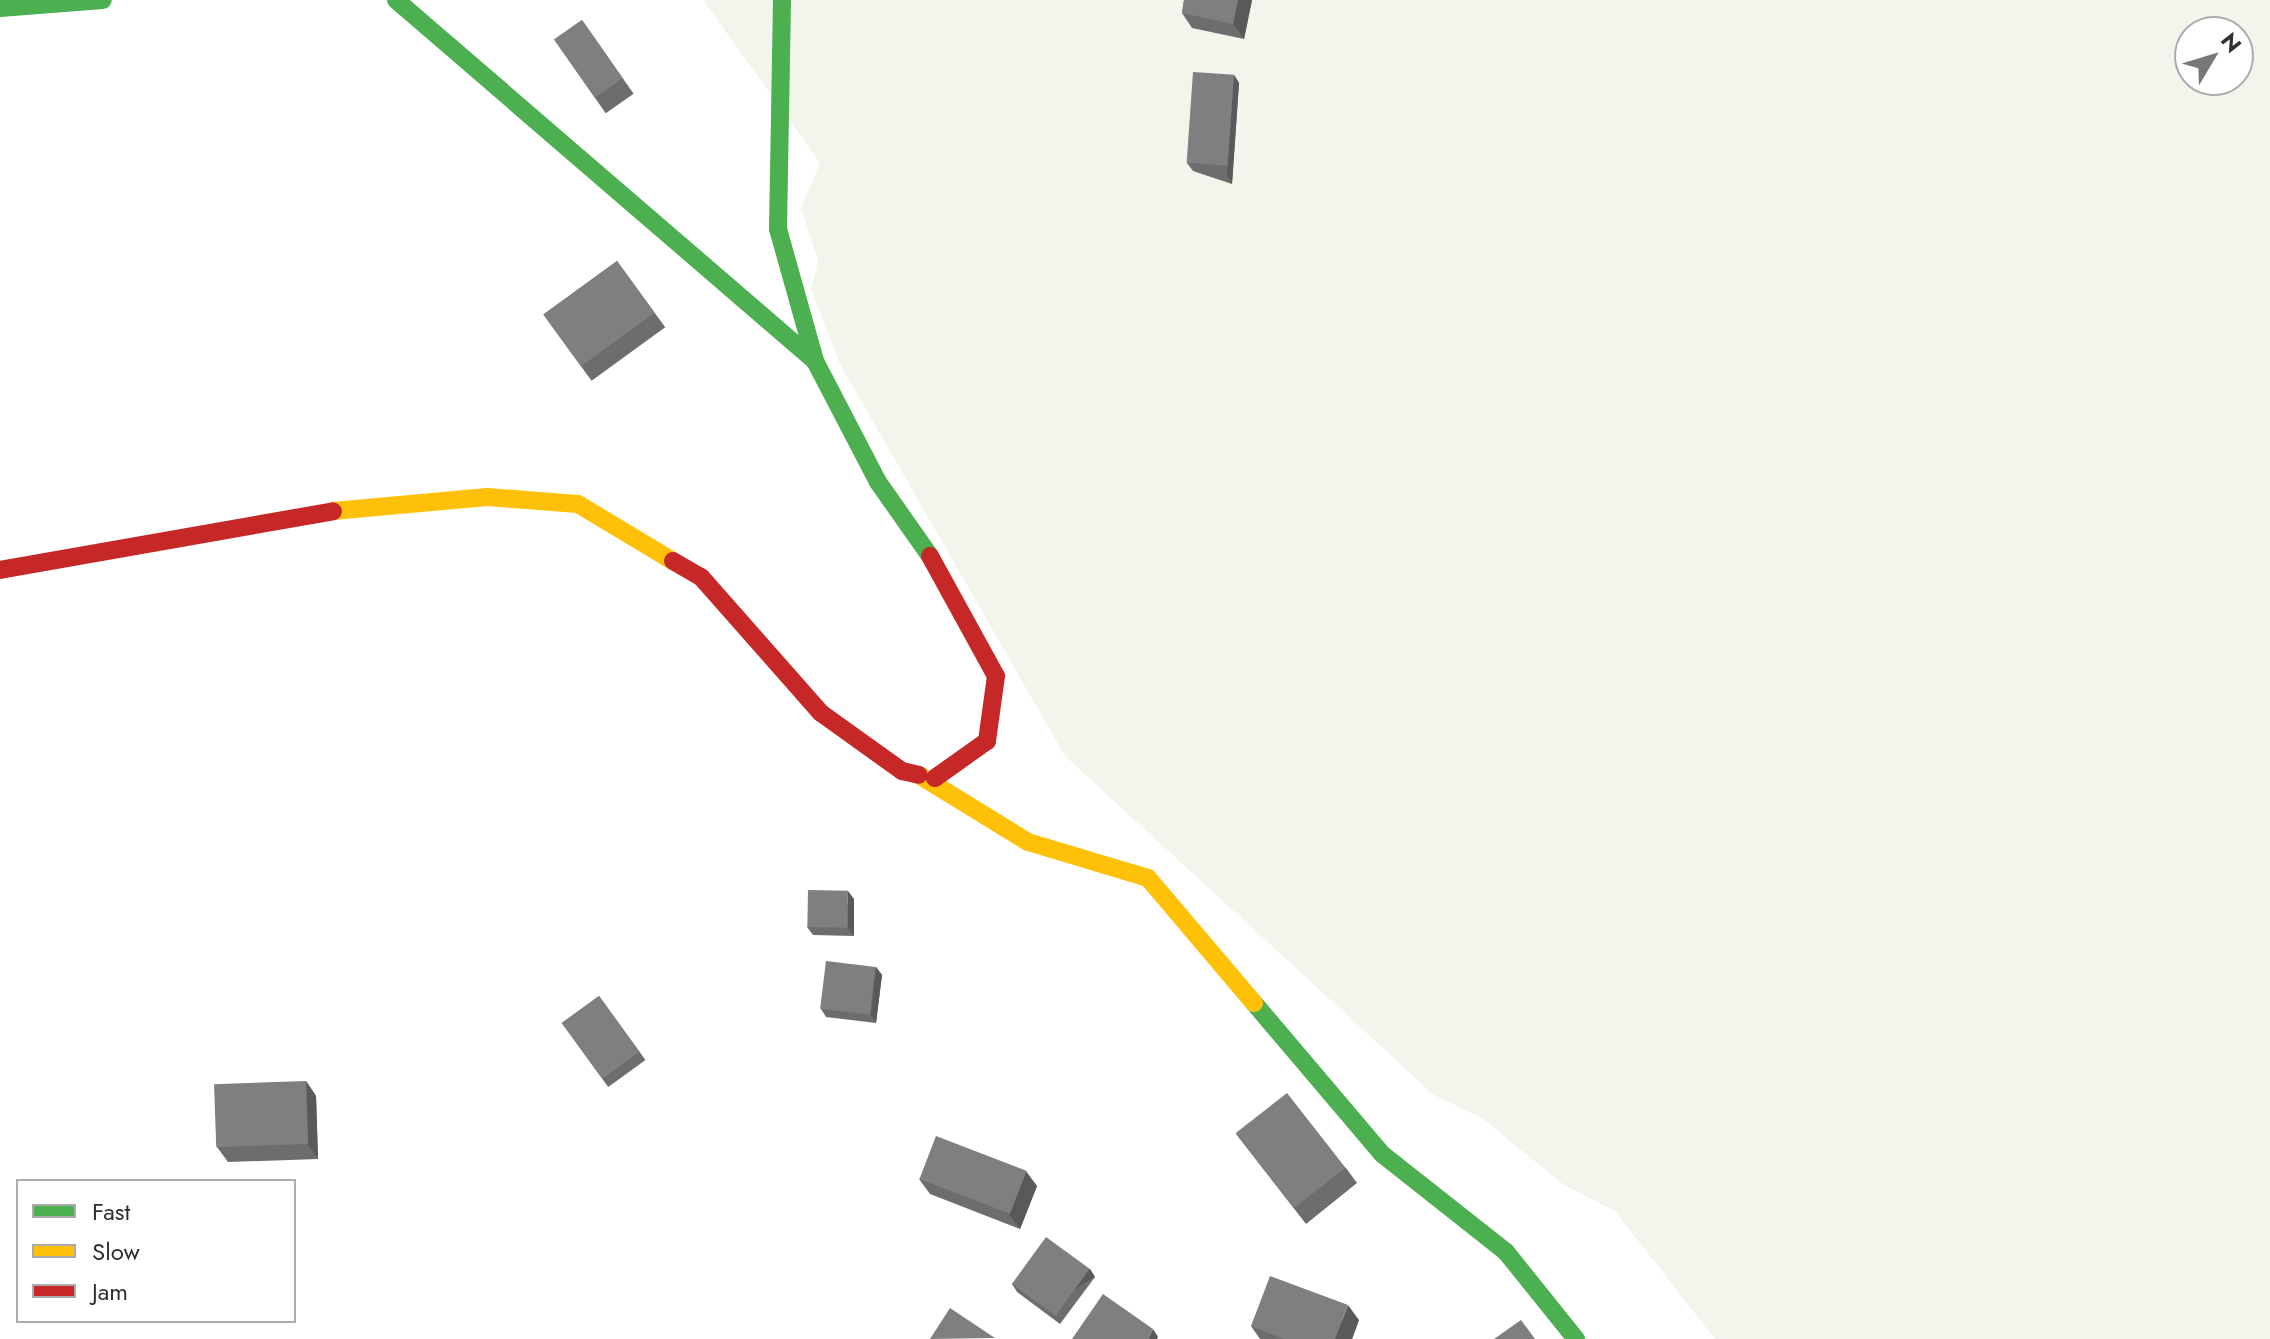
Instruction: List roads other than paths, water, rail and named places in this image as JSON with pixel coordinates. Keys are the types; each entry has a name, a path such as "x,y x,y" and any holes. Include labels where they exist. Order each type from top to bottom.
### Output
{"main road":[{"path":"0,8 103,0"},
{"path":"396,0 815,361"},
{"path":"782,0 778,229 815,361 878,482 949,584 996,676 987,741 935,778"},
{"path":"0,570 344,509 487,497 578,504 701,577 821,713 902,771 935,778 1028,842 1148,878 1382,1154 1506,1252 1576,1339"}]}
